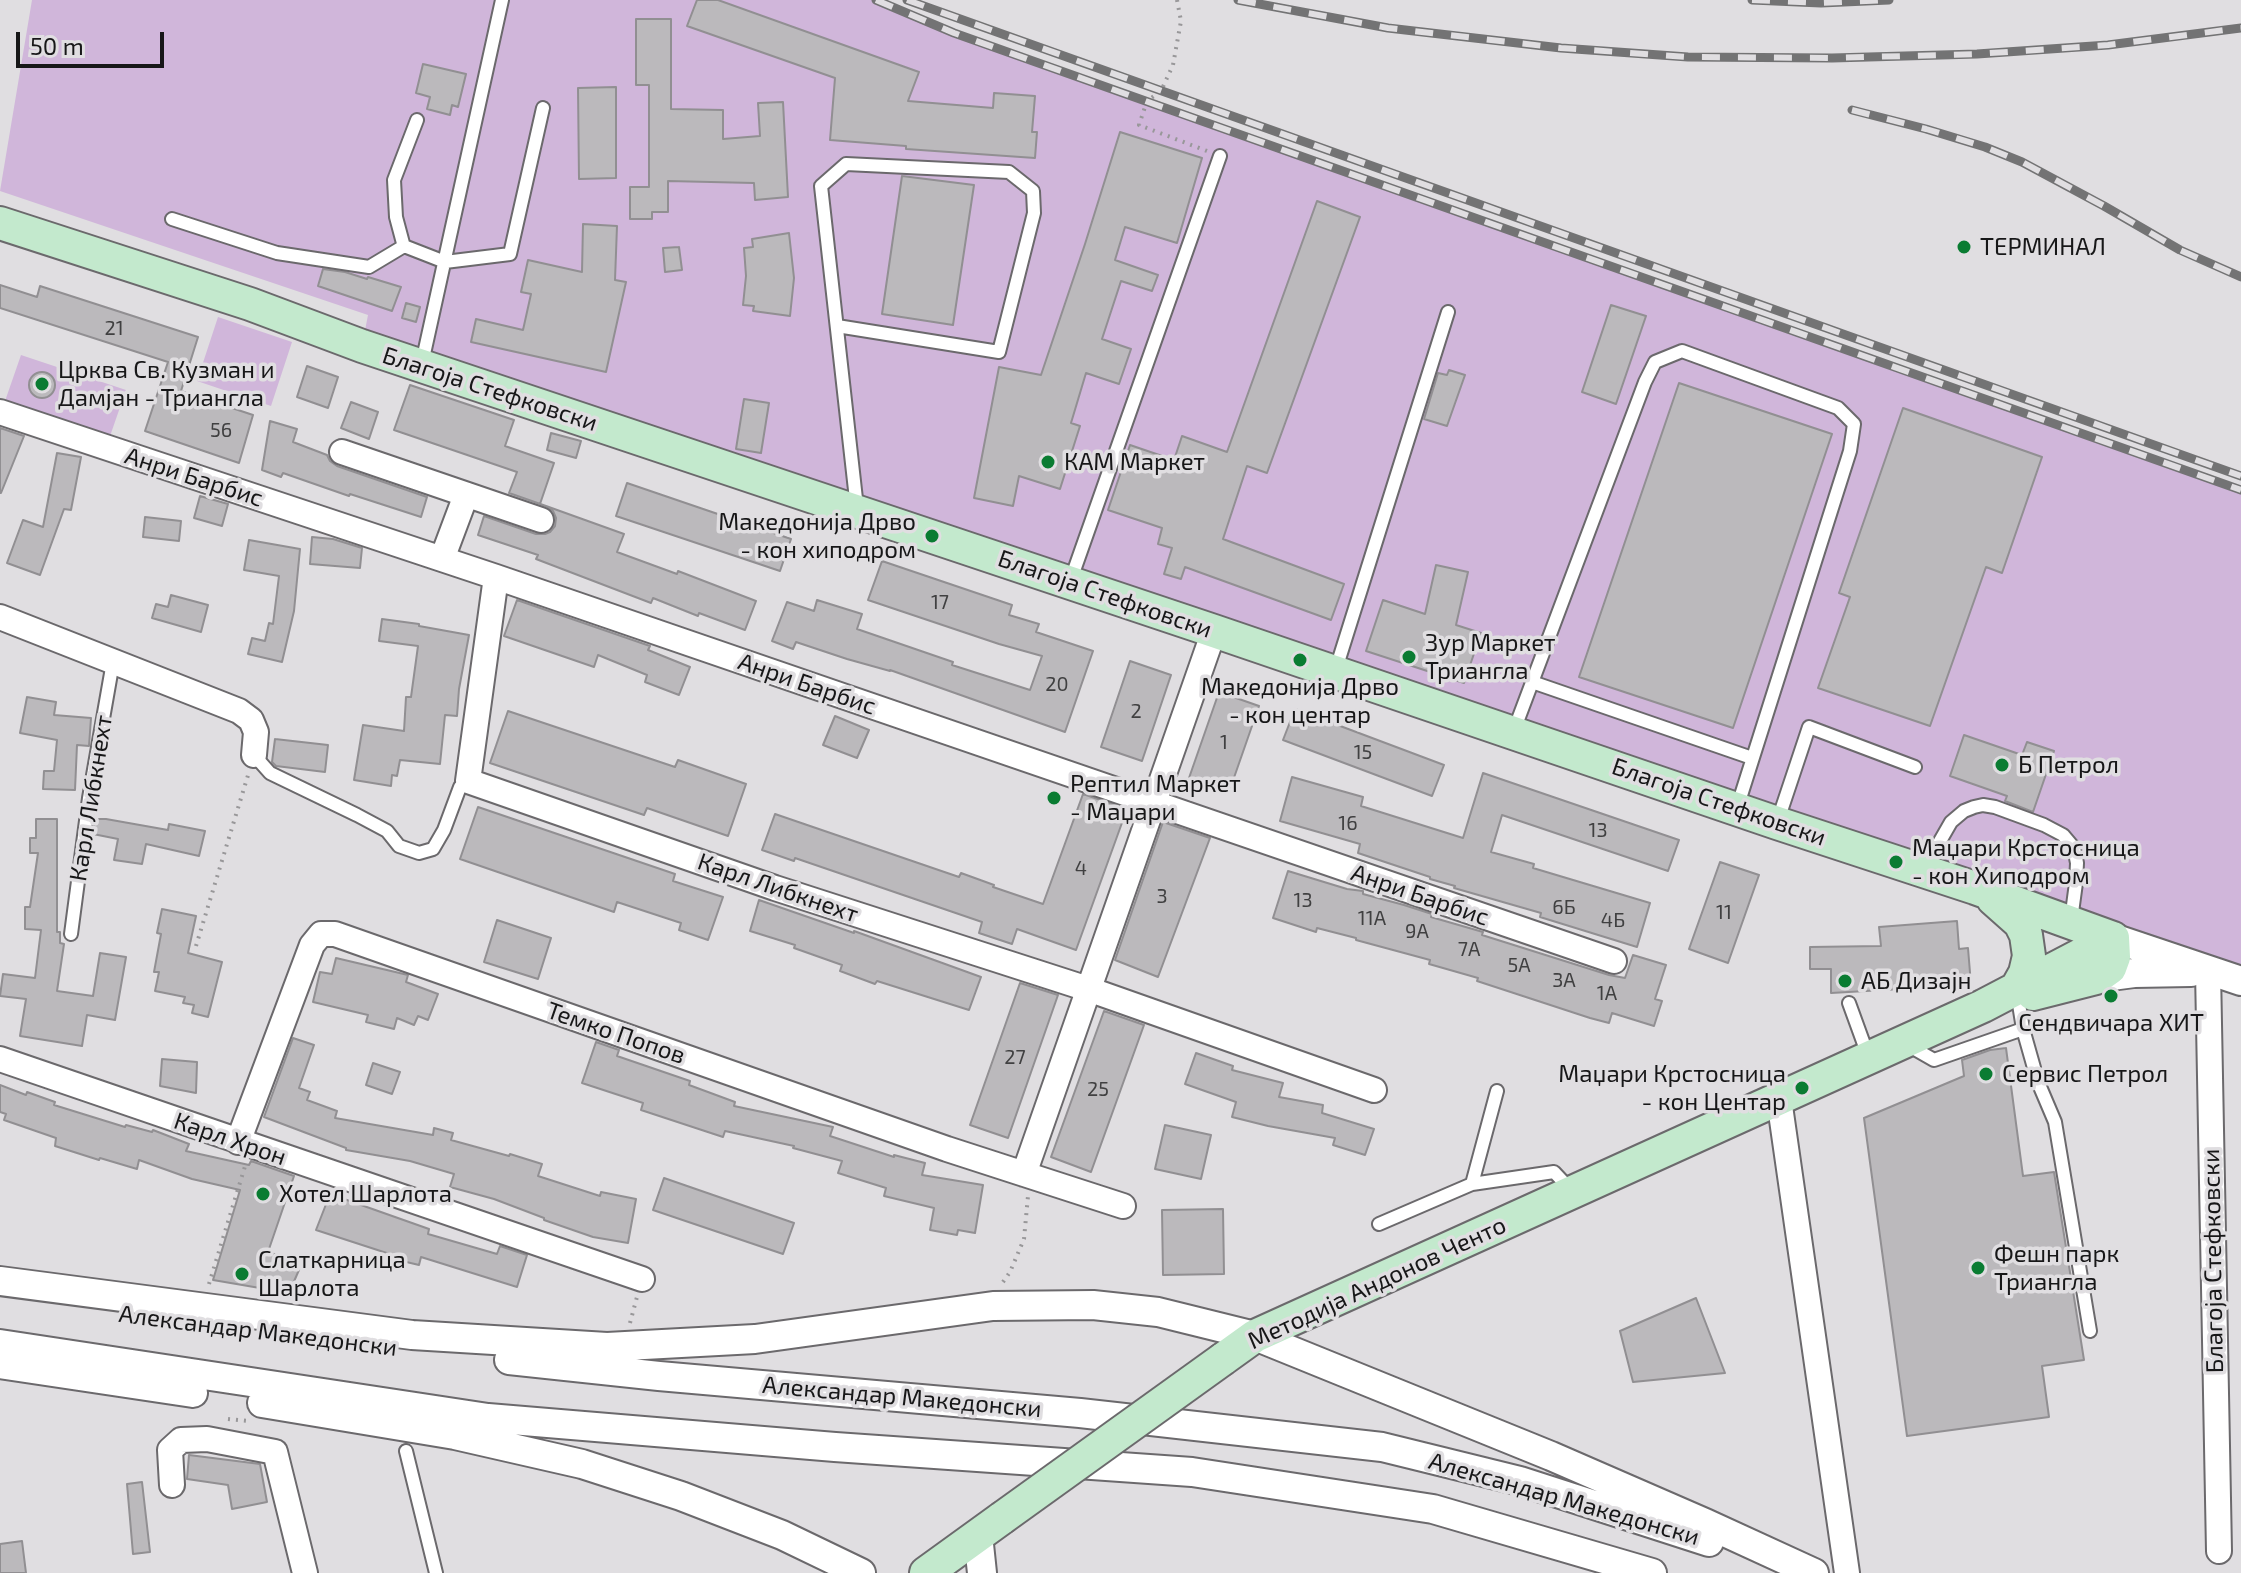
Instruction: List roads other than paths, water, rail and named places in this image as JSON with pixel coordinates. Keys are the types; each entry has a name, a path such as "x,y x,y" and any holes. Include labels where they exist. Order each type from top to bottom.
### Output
{"main road":[{"name":"Благоја Стефковски","path":"0,223 250,304 421,366 1070,582 2113,938"},
{"path":"1988,894 2020,923 2026,935 2029,956 2019,1005"},
{"path":"2096,978 2110,968 2114,957 2113,938"},
{"name":"Методија Андонов Ченто","path":"2019,1005 2113,938"},
{"name":"Методија Андонов Ченто","path":"926,1573 1255,1336 1983,1006 2019,1005 2096,978"}],"street":[{"name":"Анри Барбис","path":"0,412 122,448 1614,961"},
{"path":"342,452 541,520"},
{"path":"442,559 466,495"},
{"path":"468,781 496,577"},
{"path":"0,617 239,711 251,720 256,732 254,755"},
{"path":"1024,1174 1214,631"},
{"name":"Карл Либкнехт","path":"468,781 775,888 1088,989 1374,1090"},
{"name":"Темко Попов","path":"245,1144 312,945 321,934 335,934 1123,1206"},
{"name":"Благоја Стефковски","path":"2113,938 2241,981"},
{"path":"2096,978 2134,973 2208,971"},
{"name":"Благоја Стефковски","path":"2208,971 2219,1551"},
{"name":"Карл Хрон","path":"0,1059 642,1279"},
{"path":"1779,1099 1847,1573"},
{"path":"0,1281 412,1335 607,1347 755,1339 993,1306 1093,1305 1158,1312 1255,1336 1551,1456 1814,1573"},
{"name":"Александар Македонски","path":"0,1298 98,1313 659,1376 1080,1413 1382,1447 1520,1481 1723,1546 1788,1573"},
{"name":"Александар Македонски","path":"0,1344 488,1418 820,1446 1192,1472 1433,1509 1652,1573"},
{"path":"0,1364 261,1402 455,1435 582,1464 681,1496 782,1535 861,1573"},
{"path":"172,1485 170,1450 181,1440 207,1439 275,1452 305,1573"},
{"path":"982,1573 990,1526"},
{"path":"782,1535 817,1566 820,1573"}],"lane":[{"path":"421,366 502,0"},
{"path":"172,219 277,253 369,267 404,247 445,262 510,254 543,108"},
{"path":"404,247 396,217 394,180 417,120"},
{"path":"1070,582 1220,156"},
{"path":"837,326 999,352 1034,213 1033,191 1009,172 846,164 821,186 858,511"},
{"path":"1335,672 1448,312"},
{"path":"1513,733 1645,382 1655,362 1682,351 1838,408 1854,424 1850,451 1737,808"},
{"name":"Карл Либкнехт","path":"71,934 89,798 113,662"},
{"path":"1532,682 1752,758"},
{"path":"1777,823 1809,727 1915,767"},
{"path":"254,755 270,773 367,820 387,831 399,846 419,853 433,849 444,830 460,787 468,781"},
{"path":"1922,871 1951,822 1974,807 1995,807 2044,825 2063,835 2074,848 2077,863 2071,923"},
{"path":"1849,1003 1869,1058"},
{"path":"1903,1042 1934,1060 2019,1005 2038,1082 2055,1122 2090,1331"},
{"path":"1472,1184 1497,1091"},
{"path":"1379,1224 1472,1184 1554,1172 1573,1192"},
{"path":"406,1451 436,1573"}],"railway":[{"path":"876,0 954,33 2241,490"},
{"path":"907,0 2241,476"},
{"path":"1238,0 1388,28 1561,48 1688,57 1832,58 1977,54 2108,45 2241,28"},
{"path":"1752,0 1821,3 1889,0"},
{"path":"1852,110 1985,147 2022,162 2180,250 2241,277"}],"place":[{"name":"ТЕРМИНАЛ","path":"1964,247"},
{"name":"Црква Св. Кузман и Дамјан - Триангла","path":"42,384"},
{"name":"КАМ Маркет","path":"1048,462"},
{"name":"Македонија Дрво - кон хиподром","path":"932,536"},
{"name":"Зур Маркет Триангла","path":"1409,657"},
{"name":"Македонија Дрво - кон центар","path":"1300,660"},
{"name":"Б Петрол","path":"2002,765"},
{"name":"Рептил Маркет - Маџари","path":"1054,798"},
{"name":"Маџари Крстосница - кон Хиподром","path":"1896,862"},
{"name":"АБ Дизајн","path":"1845,981"},
{"name":"Сендвичара ХИТ","path":"2111,996"},
{"name":"Сервис Петрол","path":"1986,1074"},
{"name":"Маџари Крстосница - кон Центар","path":"1802,1088"},
{"name":"Хотел Шарлота","path":"263,1194"},
{"name":"Фешн парк Триангла","path":"1978,1268"},
{"name":"Слаткарница Шарлота","path":"242,1274"}]}
